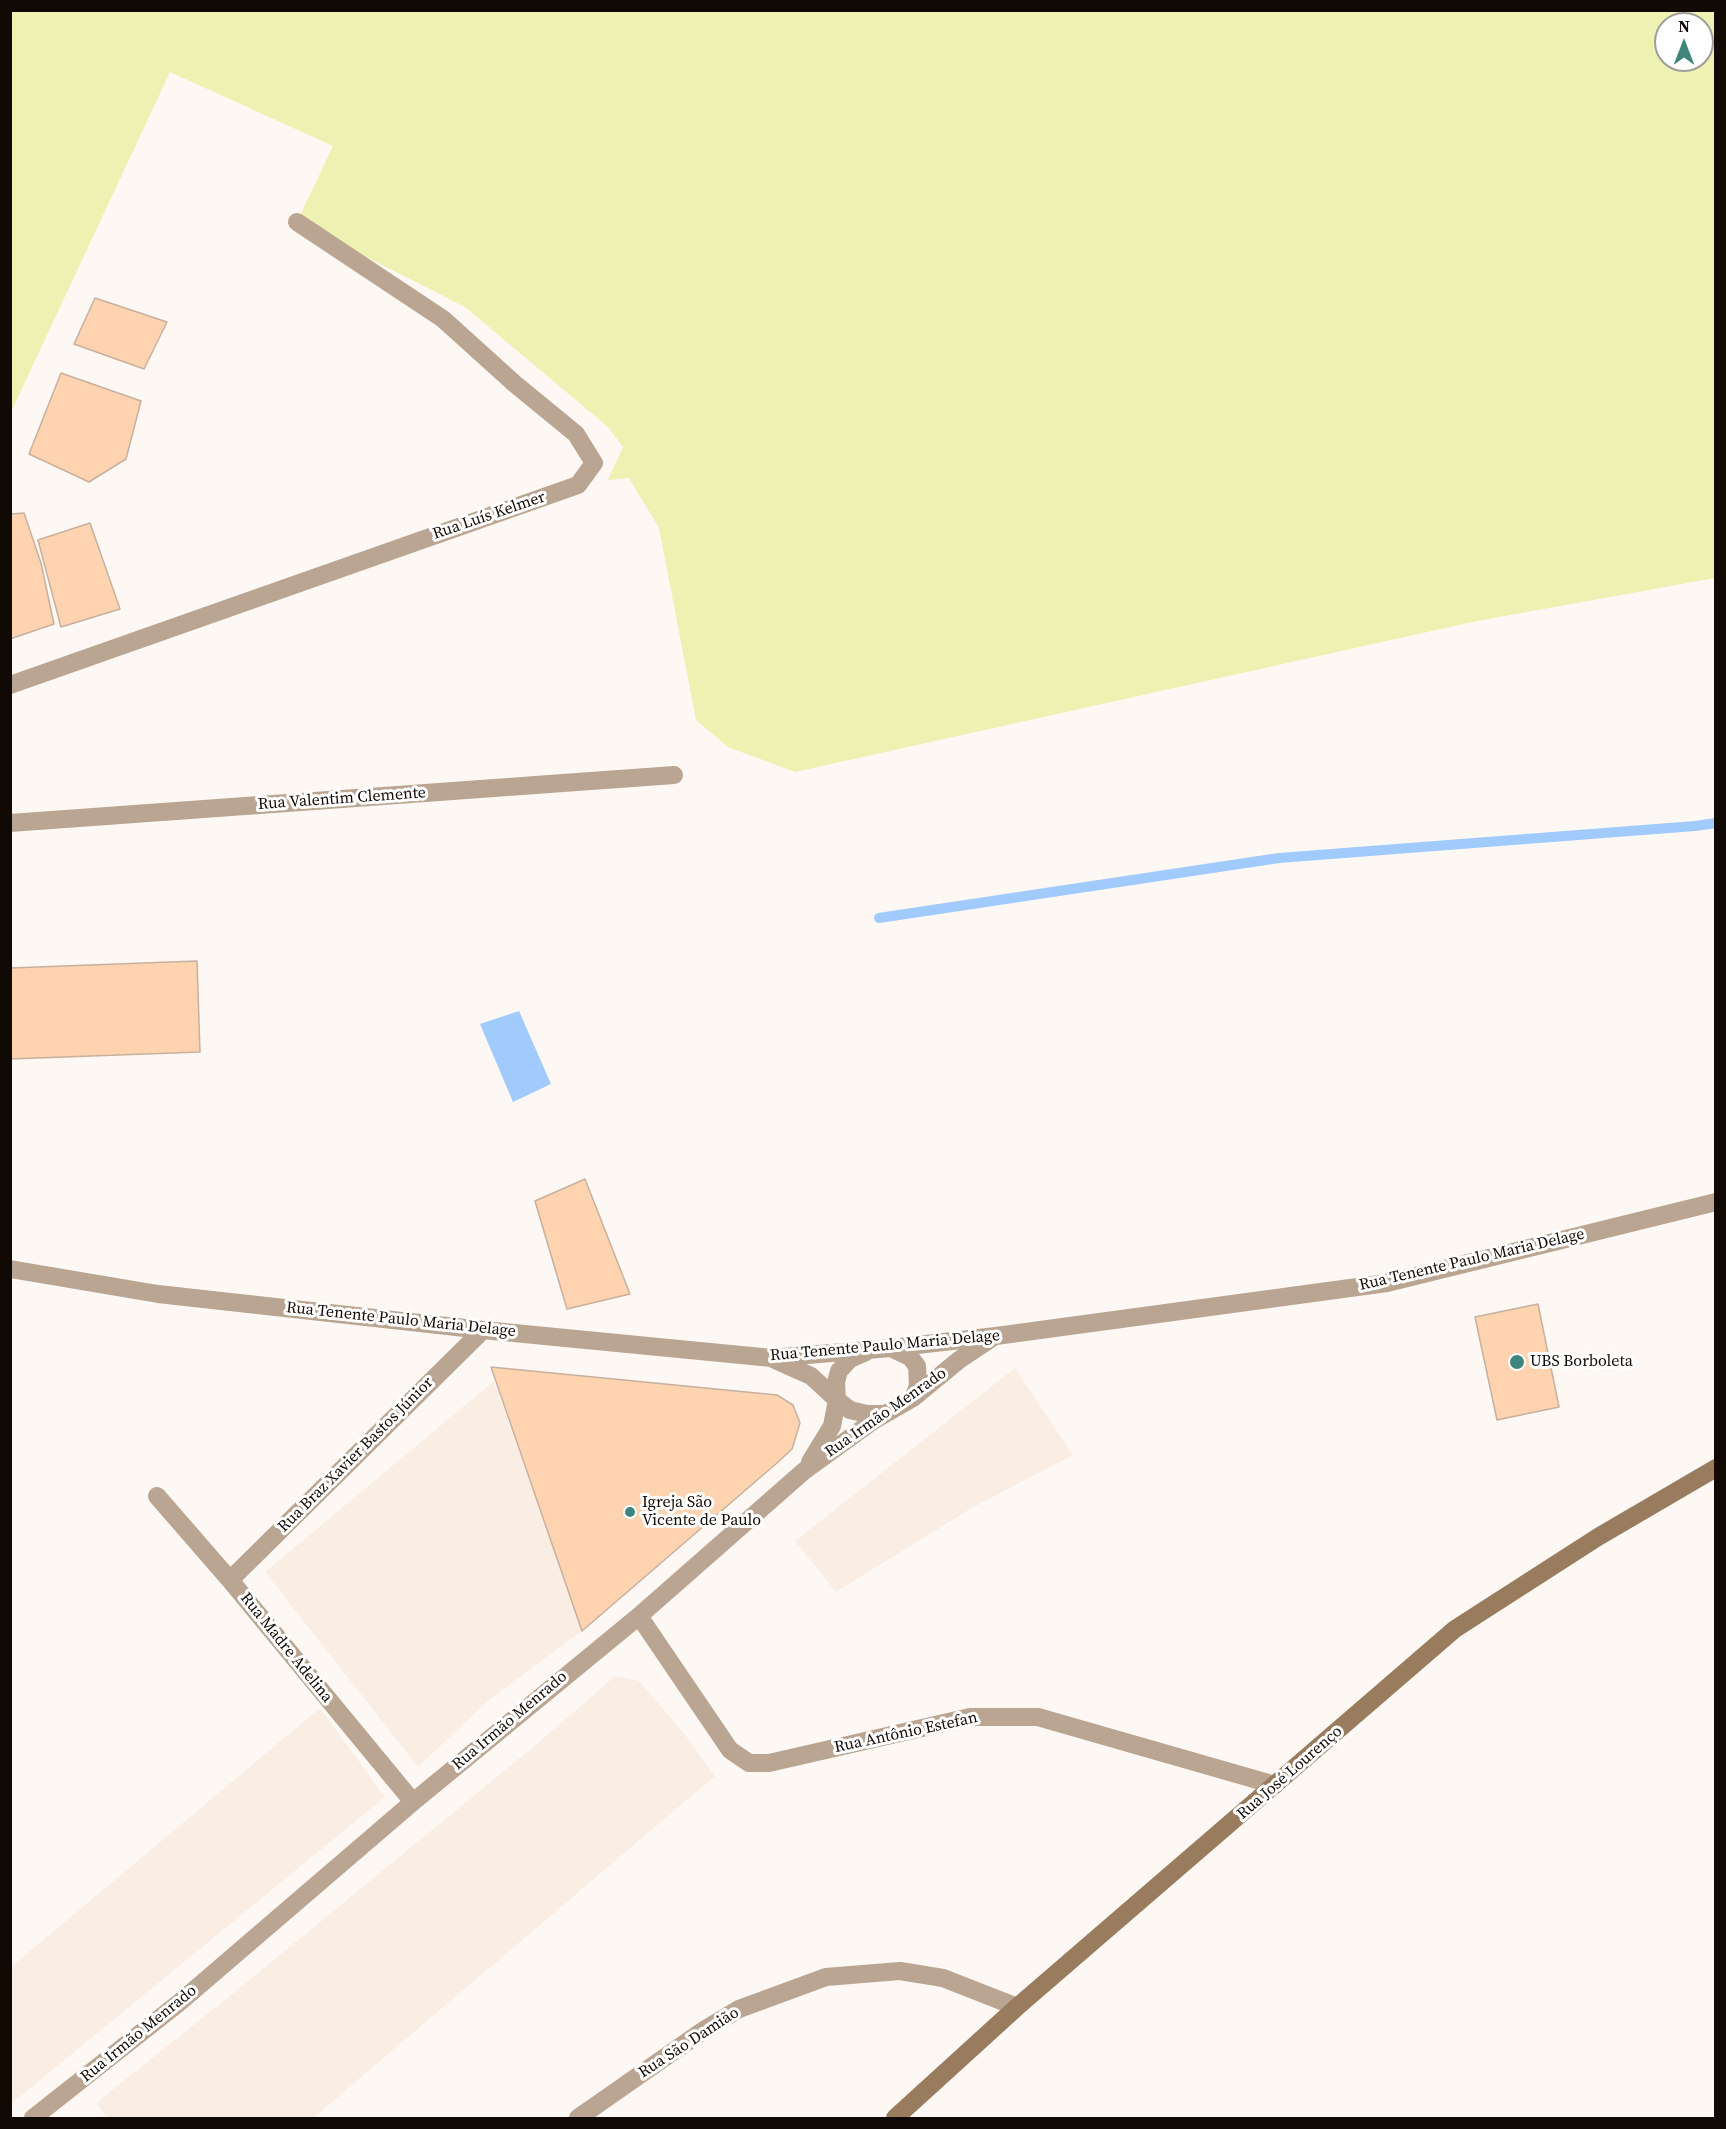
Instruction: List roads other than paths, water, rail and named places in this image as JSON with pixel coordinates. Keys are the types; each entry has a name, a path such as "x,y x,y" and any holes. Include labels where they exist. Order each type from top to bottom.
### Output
{"street":[{"name":"Rua Luís Kelmer","path":"10,685 578,485 594,463 576,434 514,384 443,319 297,222"},
{"name":"Rua Valentim Clemente","path":"10,823 674,775"},
{"name":"Rua Tenente Paulo Maria Delage","path":"10,1269 158,1294 483,1330 772,1358 996,1336 1387,1283 1716,1202"},
{"name":"Rua Braz Xavier Bastos Júnior","path":"230,1580 483,1330"},
{"name":"Rua Irmão Menrado","path":"33,2118 180,2002 413,1802 639,1616 804,1472 873,1421 913,1398 959,1360 996,1336"},
{"path":"804,1472 832,1426 837,1400 838,1371 850,1359 882,1348 910,1357 917,1366 918,1386 913,1398"},
{"path":"772,1358 811,1376 850,1410 867,1414 885,1414"},
{"name":"Rua José Lourenço","path":"895,2118 1017,2007 1455,1629 1598,1536 1716,1468"},
{"name":"Rua Madre Adelina","path":"157,1496 230,1580 413,1802"},
{"name":"Rua Antônio Estefan","path":"639,1616 730,1750 749,1763 768,1762 970,1717 1038,1717 1275,1785"},
{"name":"Rua São Damião","path":"578,2118 704,2030 739,2009 826,1977 900,1971 943,1978 1017,2007"}],"water":[{"path":"519,1011 551,1084 513,1102 480,1024"}],"waterway":[{"path":"879,918 1279,858 1716,823"}],"place":[{"name":"UBS Borboleta","path":"1517,1362"},
{"name":"Igreja São Vicente de Paulo","path":"630,1512"}]}
